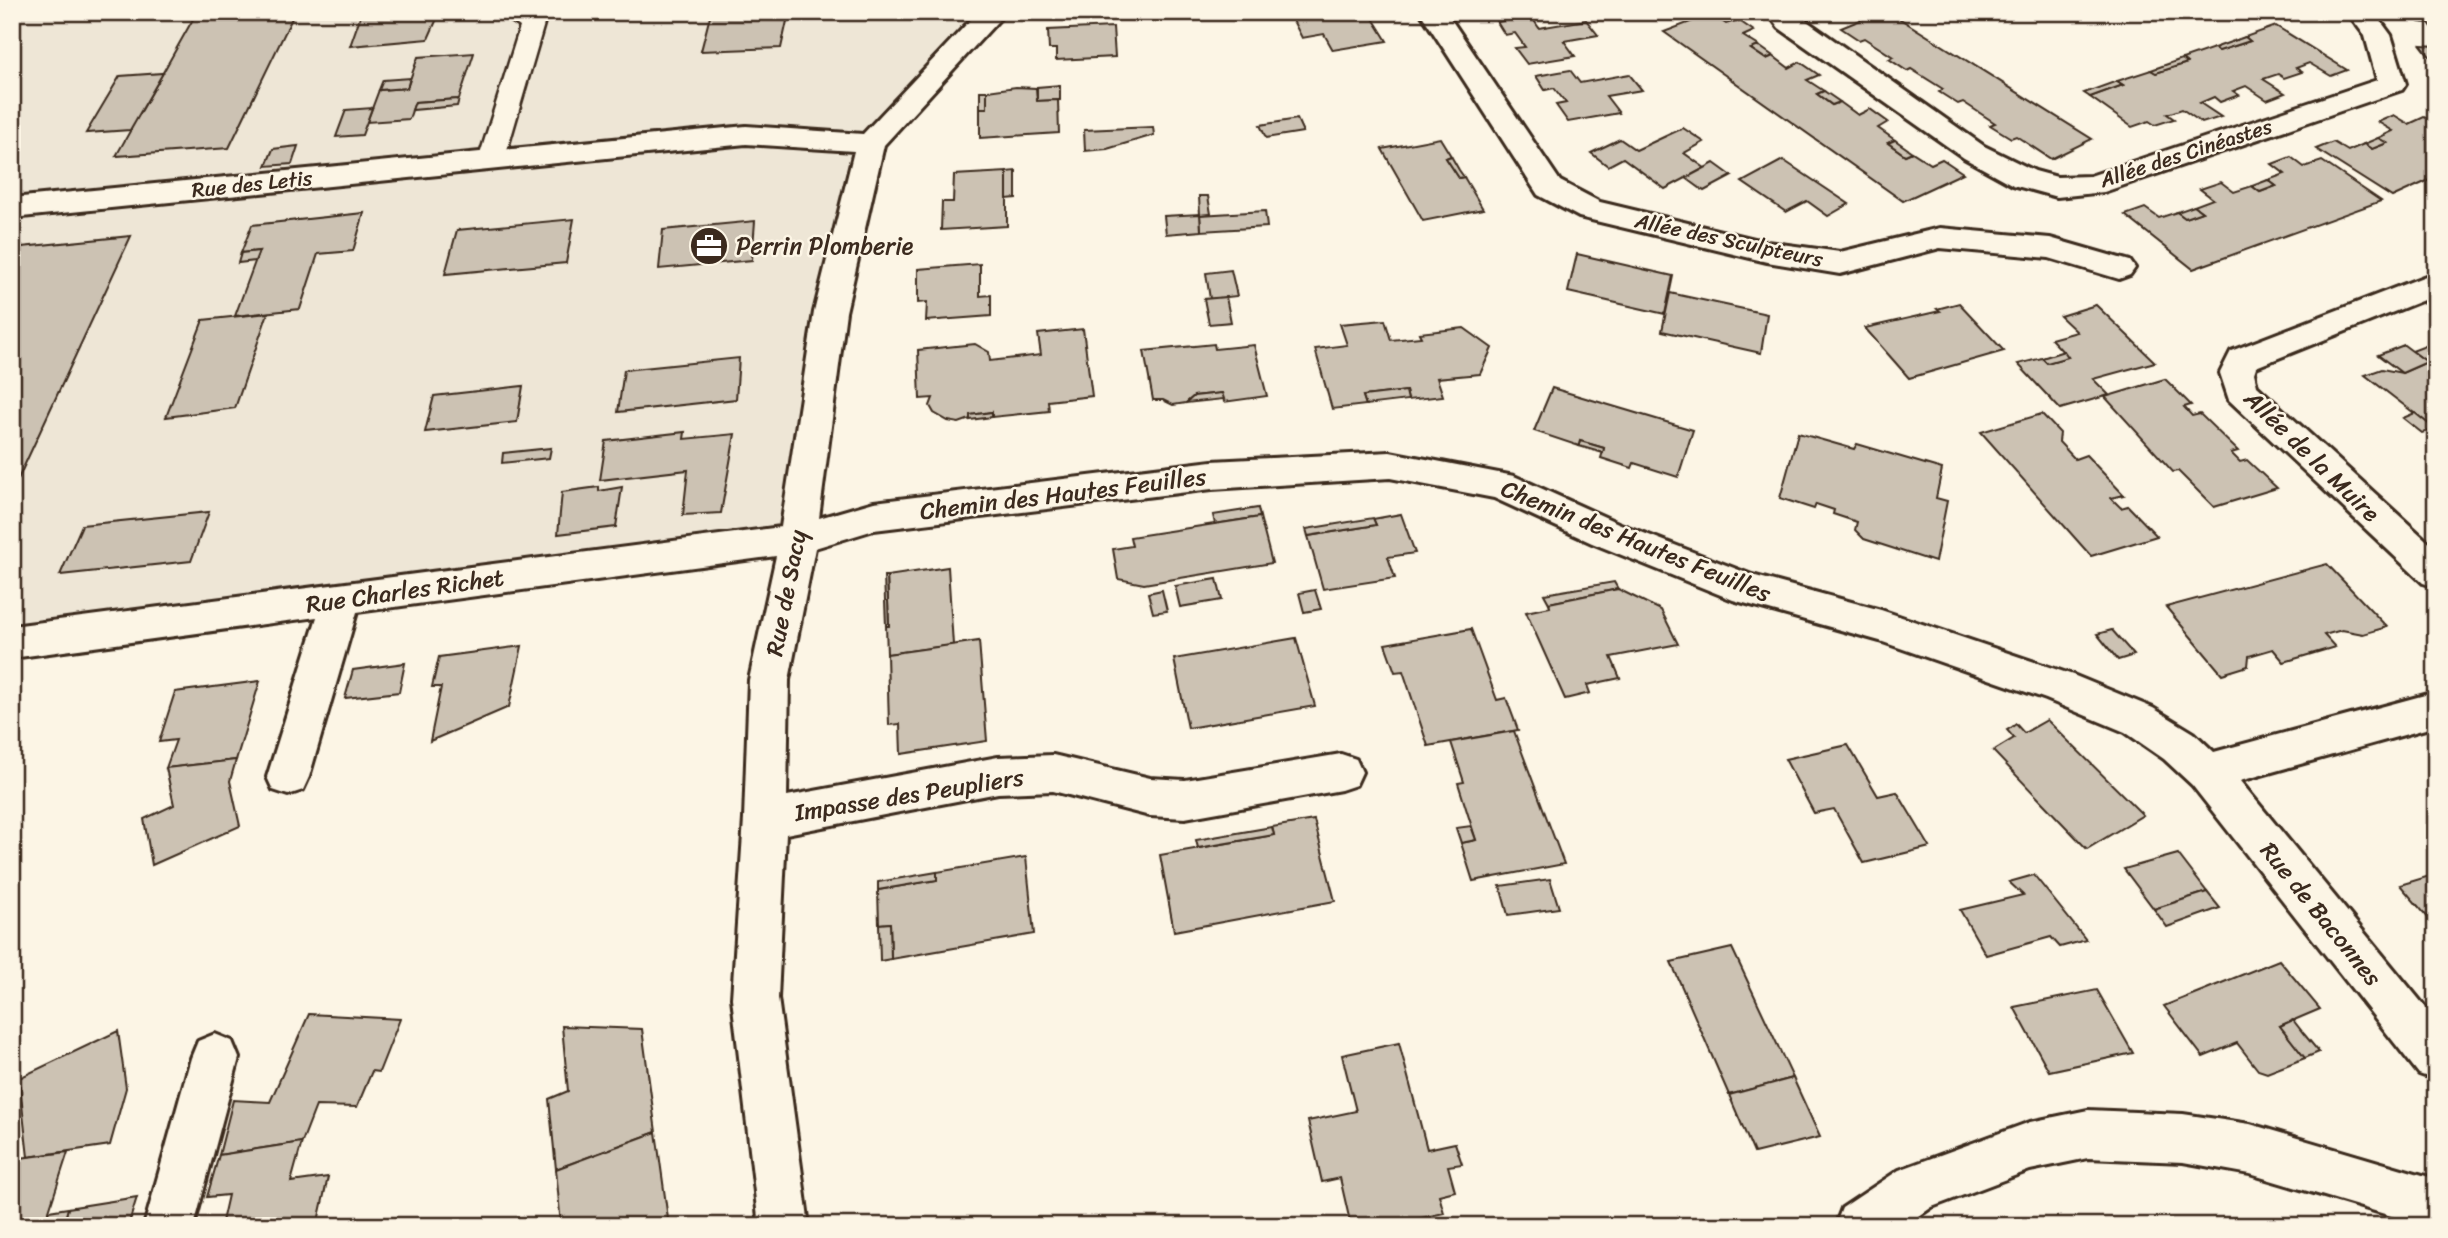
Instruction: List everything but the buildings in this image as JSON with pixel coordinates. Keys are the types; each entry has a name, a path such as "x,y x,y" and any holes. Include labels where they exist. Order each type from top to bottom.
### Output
{"street":[{"name":"Rue de Sacy","path":"784,1226 755,998 765,819 769,680 798,539 830,312 870,143 993,12"},
{"name":"Allée des Sculpteurs","path":"1433,12 1549,188 1590,211 1767,252 1840,263 1940,238 2050,248 2119,268"},
{"name":"Allée des Cinéastes","path":"1780,12 1788,22 1974,152 2024,178 2057,187 2093,185 2392,84 2378,35 2360,12"},
{"name":"Rue des Letis","path":"12,208 746,135 870,143"},
{"name":"Allée de la Muire","path":"2436,283 2243,359 2237,373 2241,391 2436,572"},
{"name":"Chemin des Hautes Feuilles","path":"798,539 888,514 1212,475 1390,465 1501,486 1605,533 1746,589 1881,626 2059,687 2139,720 2179,746 2207,772"},
{"name":"Rue Charles Richet","path":"12,642 798,539"},
{"path":"288,777 342,600"},
{"path":"2207,772 2436,709"},
{"name":"Impasse des Peupliers","path":"765,819 998,775 1053,773 1150,797 1185,799 1341,772"},
{"name":"Rue de Baconnes","path":"2207,772 2436,1057"},
{"path":"169,1226 215,1058"},
{"path":"1860,1226 1917,1188 2030,1146 2088,1134 2183,1138 2250,1149 2436,1204"}],"lane":[{"path":"492,160 532,24 509,12"}],"shaded area":[{"path":"12,12 1001,12 870,143 798,539 12,642"}],"place":[{"name":"Perrin Plomberie","path":"709,246"}]}
